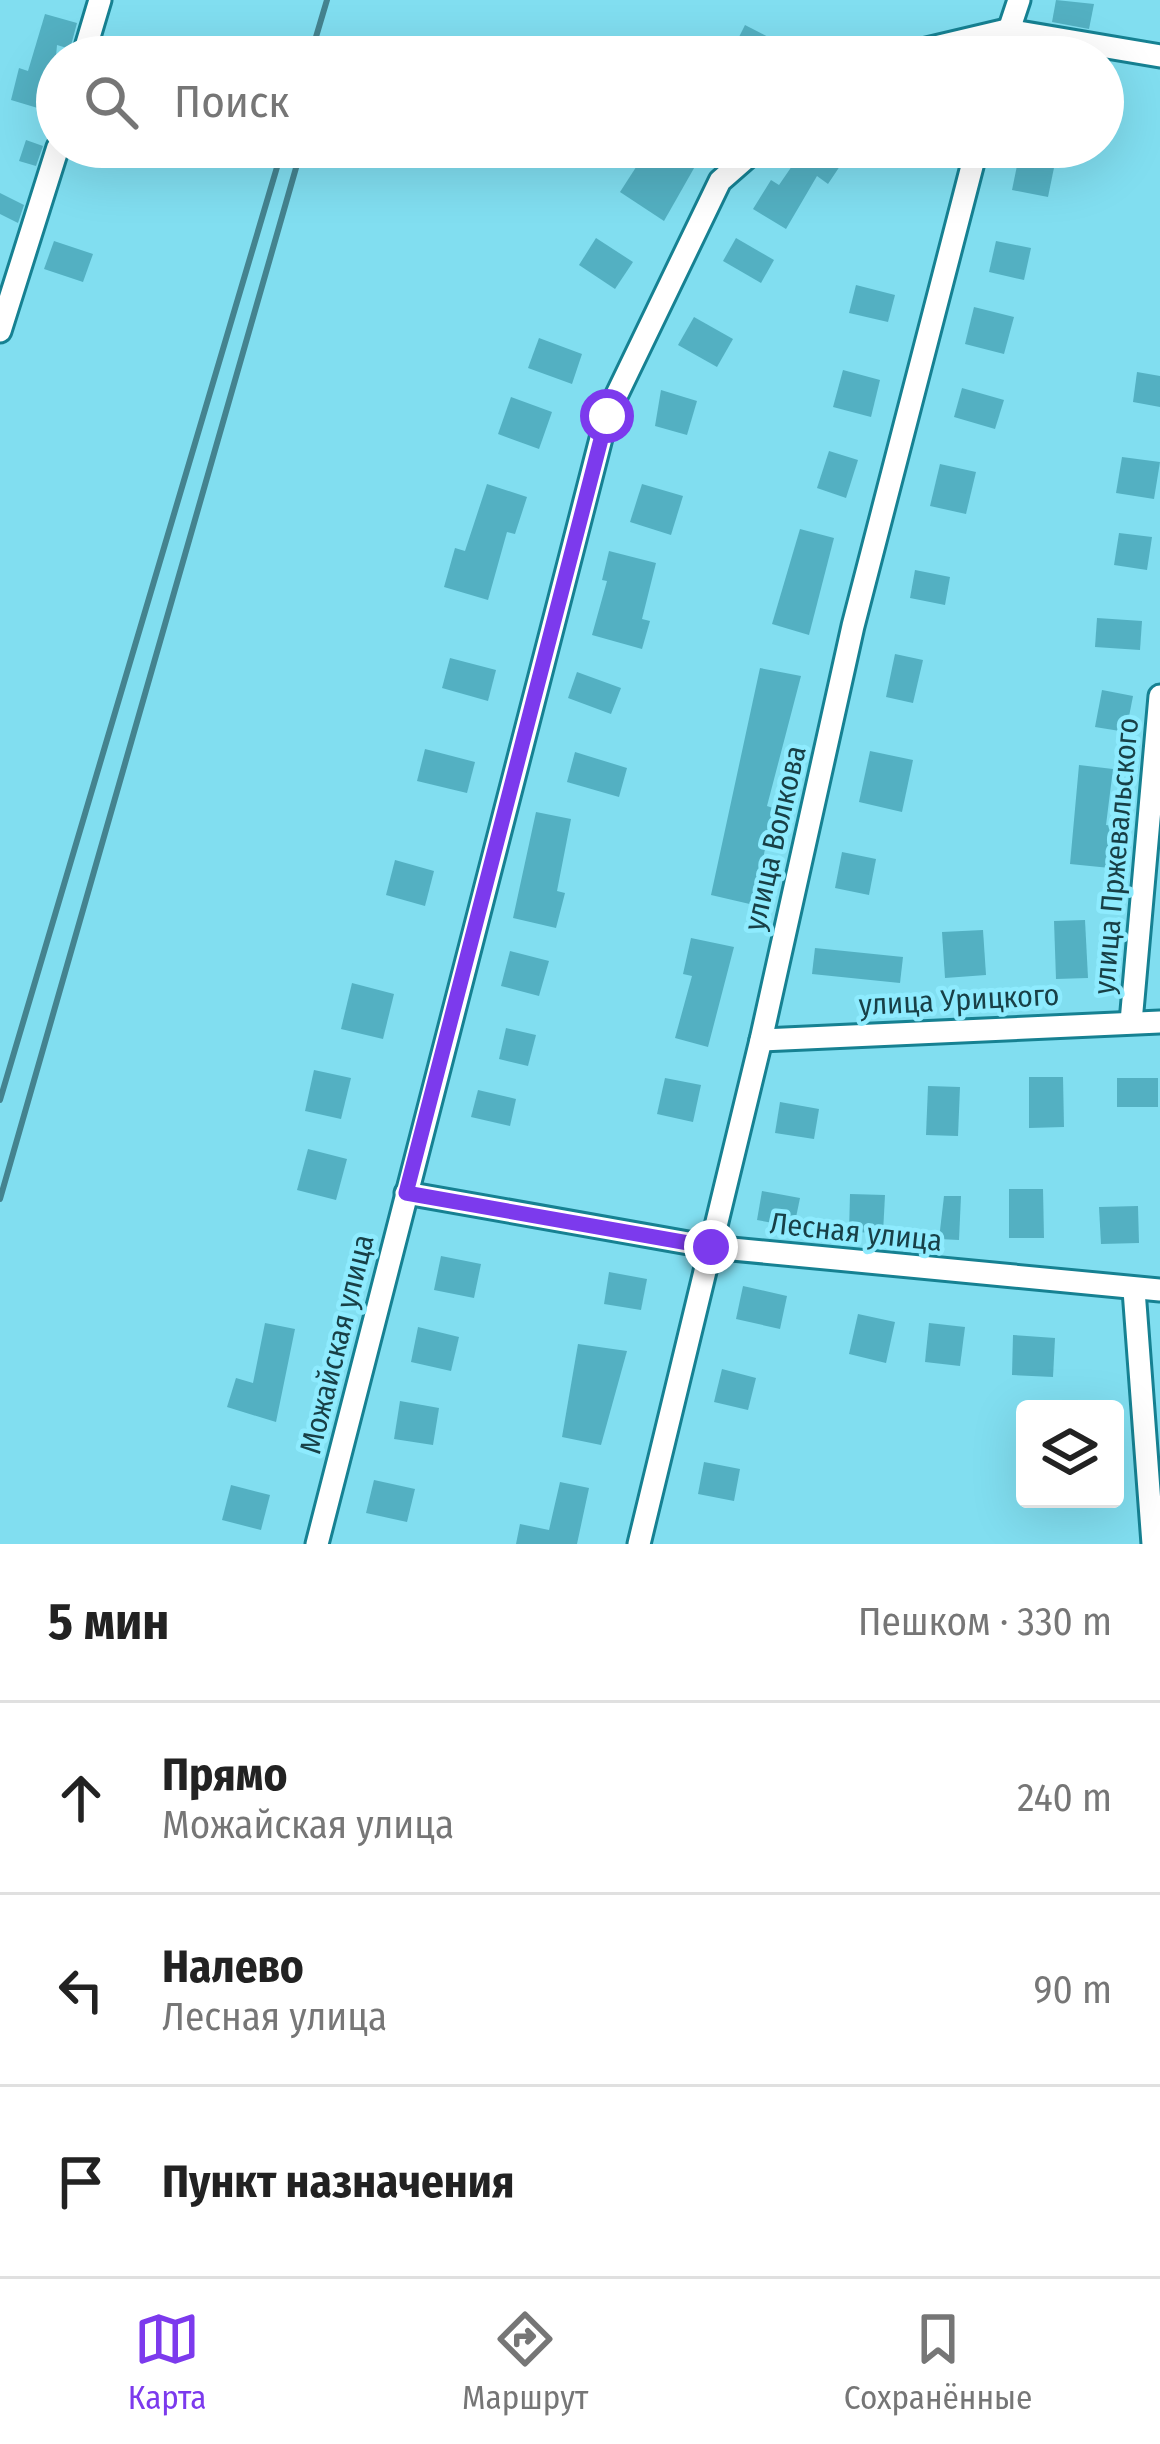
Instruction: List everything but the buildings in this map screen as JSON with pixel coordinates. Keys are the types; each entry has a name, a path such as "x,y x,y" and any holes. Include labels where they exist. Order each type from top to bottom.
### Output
{"street":[{"path":"89,36 100,0"},
{"path":"1005,36 1019,0"},
{"path":"982,36 1007,30 1042,36"},
{"path":"1124,50 1160,56"},
{"path":"0,331 51,168"},
{"name":"Можайская улица","path":"316,1544 607,416 720,181 735,168"},
{"name":"улица Волкова","path":"639,1544 761,1040 853,626 972,168"},
{"name":"улица Пржевальского","path":"1131,1022 1160,696"},
{"name":"улица Урицкого","path":"761,1040 1160,1022"},
{"name":"Лесная улица","path":"406,1193 711,1247 1160,1290"},
{"path":"1134,1290 1153,1544"}],"railway":[{"path":"316,36 327,0"},
{"path":"0,1100 277,168"},
{"path":"0,1199 296,168"}],"route":[{"path":"607,416 406,1193 711,1247"}]}
